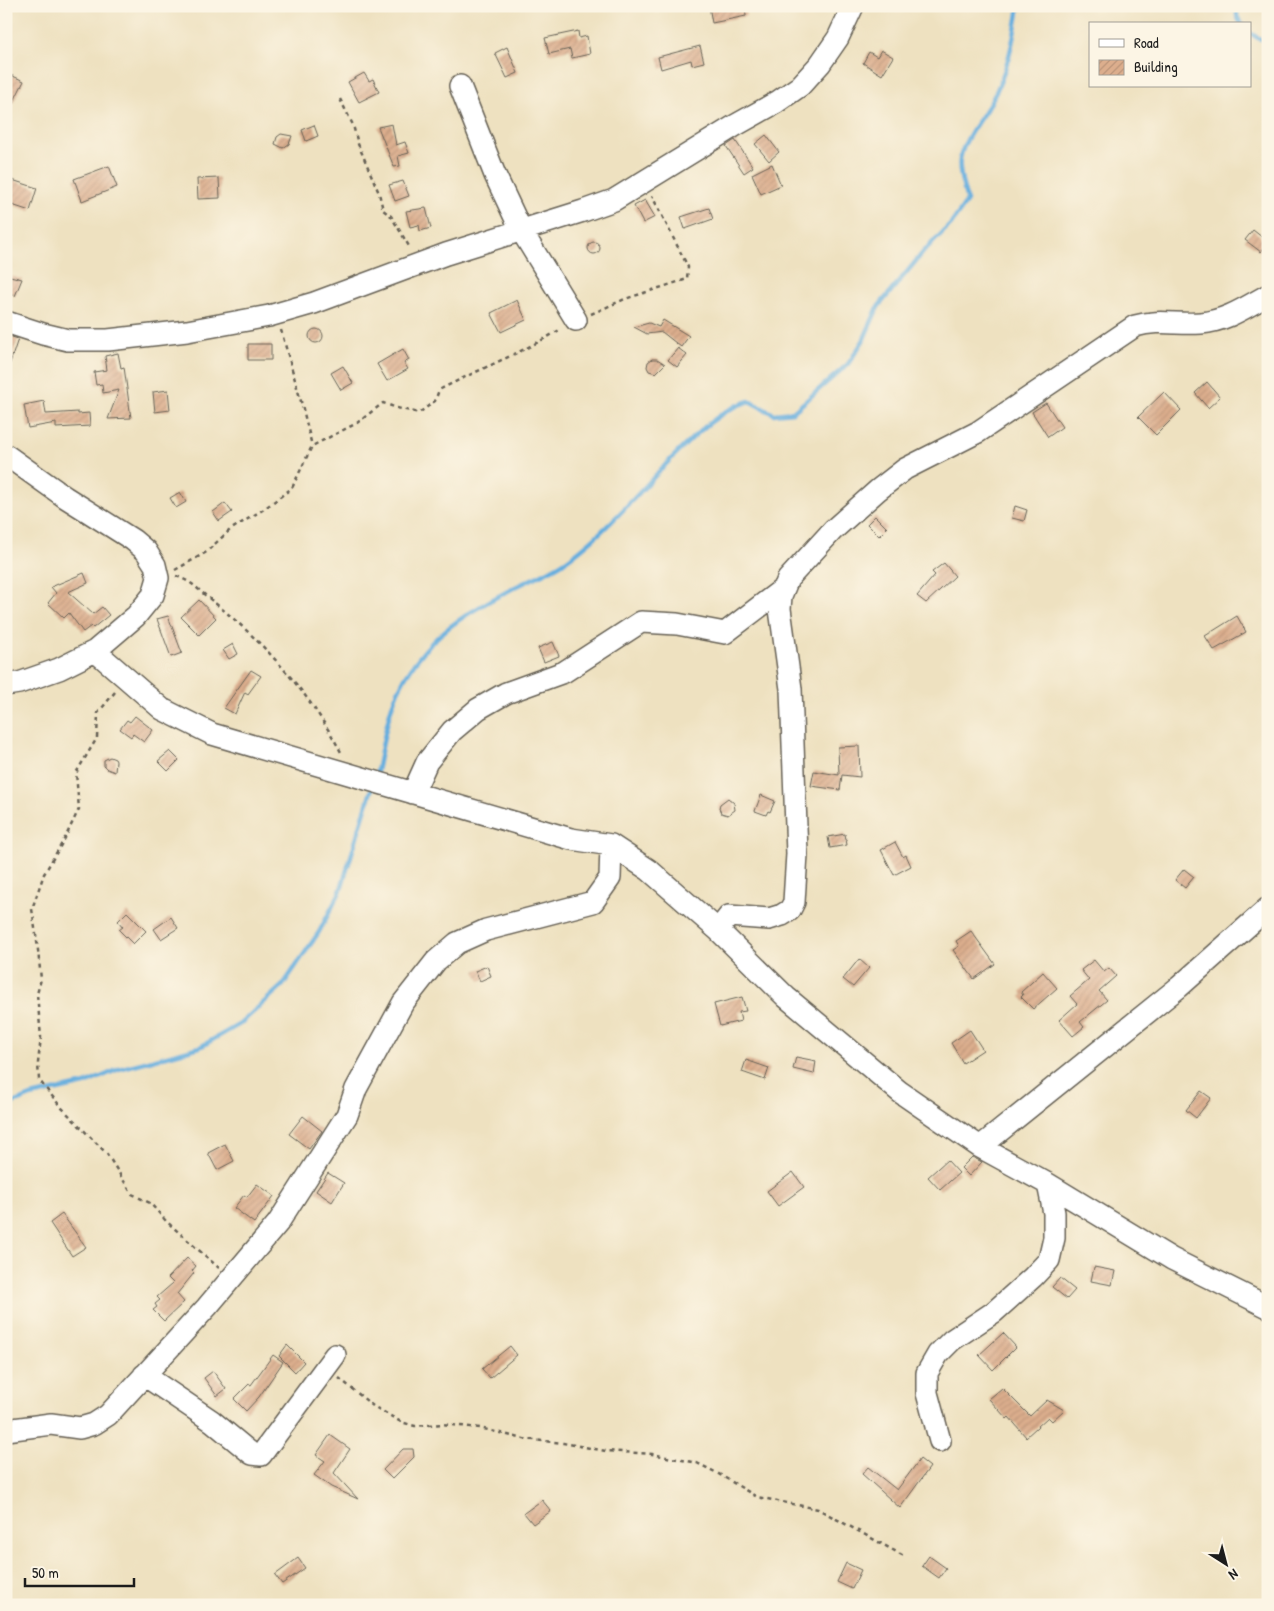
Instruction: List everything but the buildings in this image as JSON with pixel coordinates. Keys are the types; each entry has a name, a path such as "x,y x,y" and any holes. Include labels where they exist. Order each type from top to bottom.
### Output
{"street":[{"path":"6,322 68,340 108,340 187,331 276,314 314,303 422,263 614,200 777,102 800,86 820,64 838,38 853,6"},
{"path":"460,86 495,175 521,230 576,320"},
{"path":"718,930 729,916 769,919 790,910 794,902 797,854 791,689 780,609 781,596 788,579 833,530 905,469 978,432 1135,326 1149,322 1200,323 1218,320 1235,314 1268,295"},
{"path":"6,455 66,497 133,540 146,551 155,565 158,578 153,594 136,616 95,651 59,669 19,683 6,685"},
{"path":"407,791 452,731 478,710 506,693 564,672 641,622 677,624 725,633 784,588"},
{"path":"95,651 162,709 212,734 571,839 611,845 648,870 718,930 786,997 893,1086 980,1147 1048,1184 1172,1259 1268,1307"},
{"path":"6,1430 51,1424 80,1428 94,1424 108,1415 230,1280 284,1214 347,1115 356,1089 403,1003 436,961 457,943 486,930 593,902 610,878 611,845"},
{"path":"980,1147 1179,987 1268,908"},
{"path":"940,1441 927,1393 927,1374 938,1354 952,1340 994,1312 1033,1278 1049,1260 1054,1238 1054,1213 1048,1184"},
{"path":"144,1376 212,1422 252,1454 260,1455 330,1361"}],"path":[{"path":"340,99 353,125 358,144 379,193 383,210 392,216 422,263"},
{"path":"349,773 328,726 287,671 234,618 189,580 169,573 205,553 230,530 264,509 292,488 312,446 357,423 383,402 397,408 418,413 435,401 438,390 536,344 576,320 625,299 687,279 688,267 645,182"},
{"path":"276,314 312,446"},
{"path":"126,678 98,713 96,738 76,773 79,809 44,874 32,909 38,941 40,979 37,994 41,1037 38,1063 39,1080 47,1092 107,1154 132,1194 150,1203 166,1221 230,1280"},
{"path":"330,1361 373,1406 401,1422 415,1426 442,1424 480,1428 524,1439 563,1443 606,1451 652,1454 697,1464 718,1473 757,1497 818,1509 904,1556"}],"waterway":[{"path":"376,776 387,723 398,691 420,656 442,633 497,597 556,567 585,546 610,523 671,459 707,425 727,411 749,401 774,414 793,412 848,364 863,341 878,307 925,250 951,224 967,201 960,170 962,151 969,136 997,91 1006,67 1019,6"},
{"path":"1237,6 1237,16 1240,22"},
{"path":"1252,34 1268,41"},
{"path":"6,1106 31,1096 85,1084 119,1069 200,1047 240,1024 283,985 319,932 340,892 372,788"}]}
